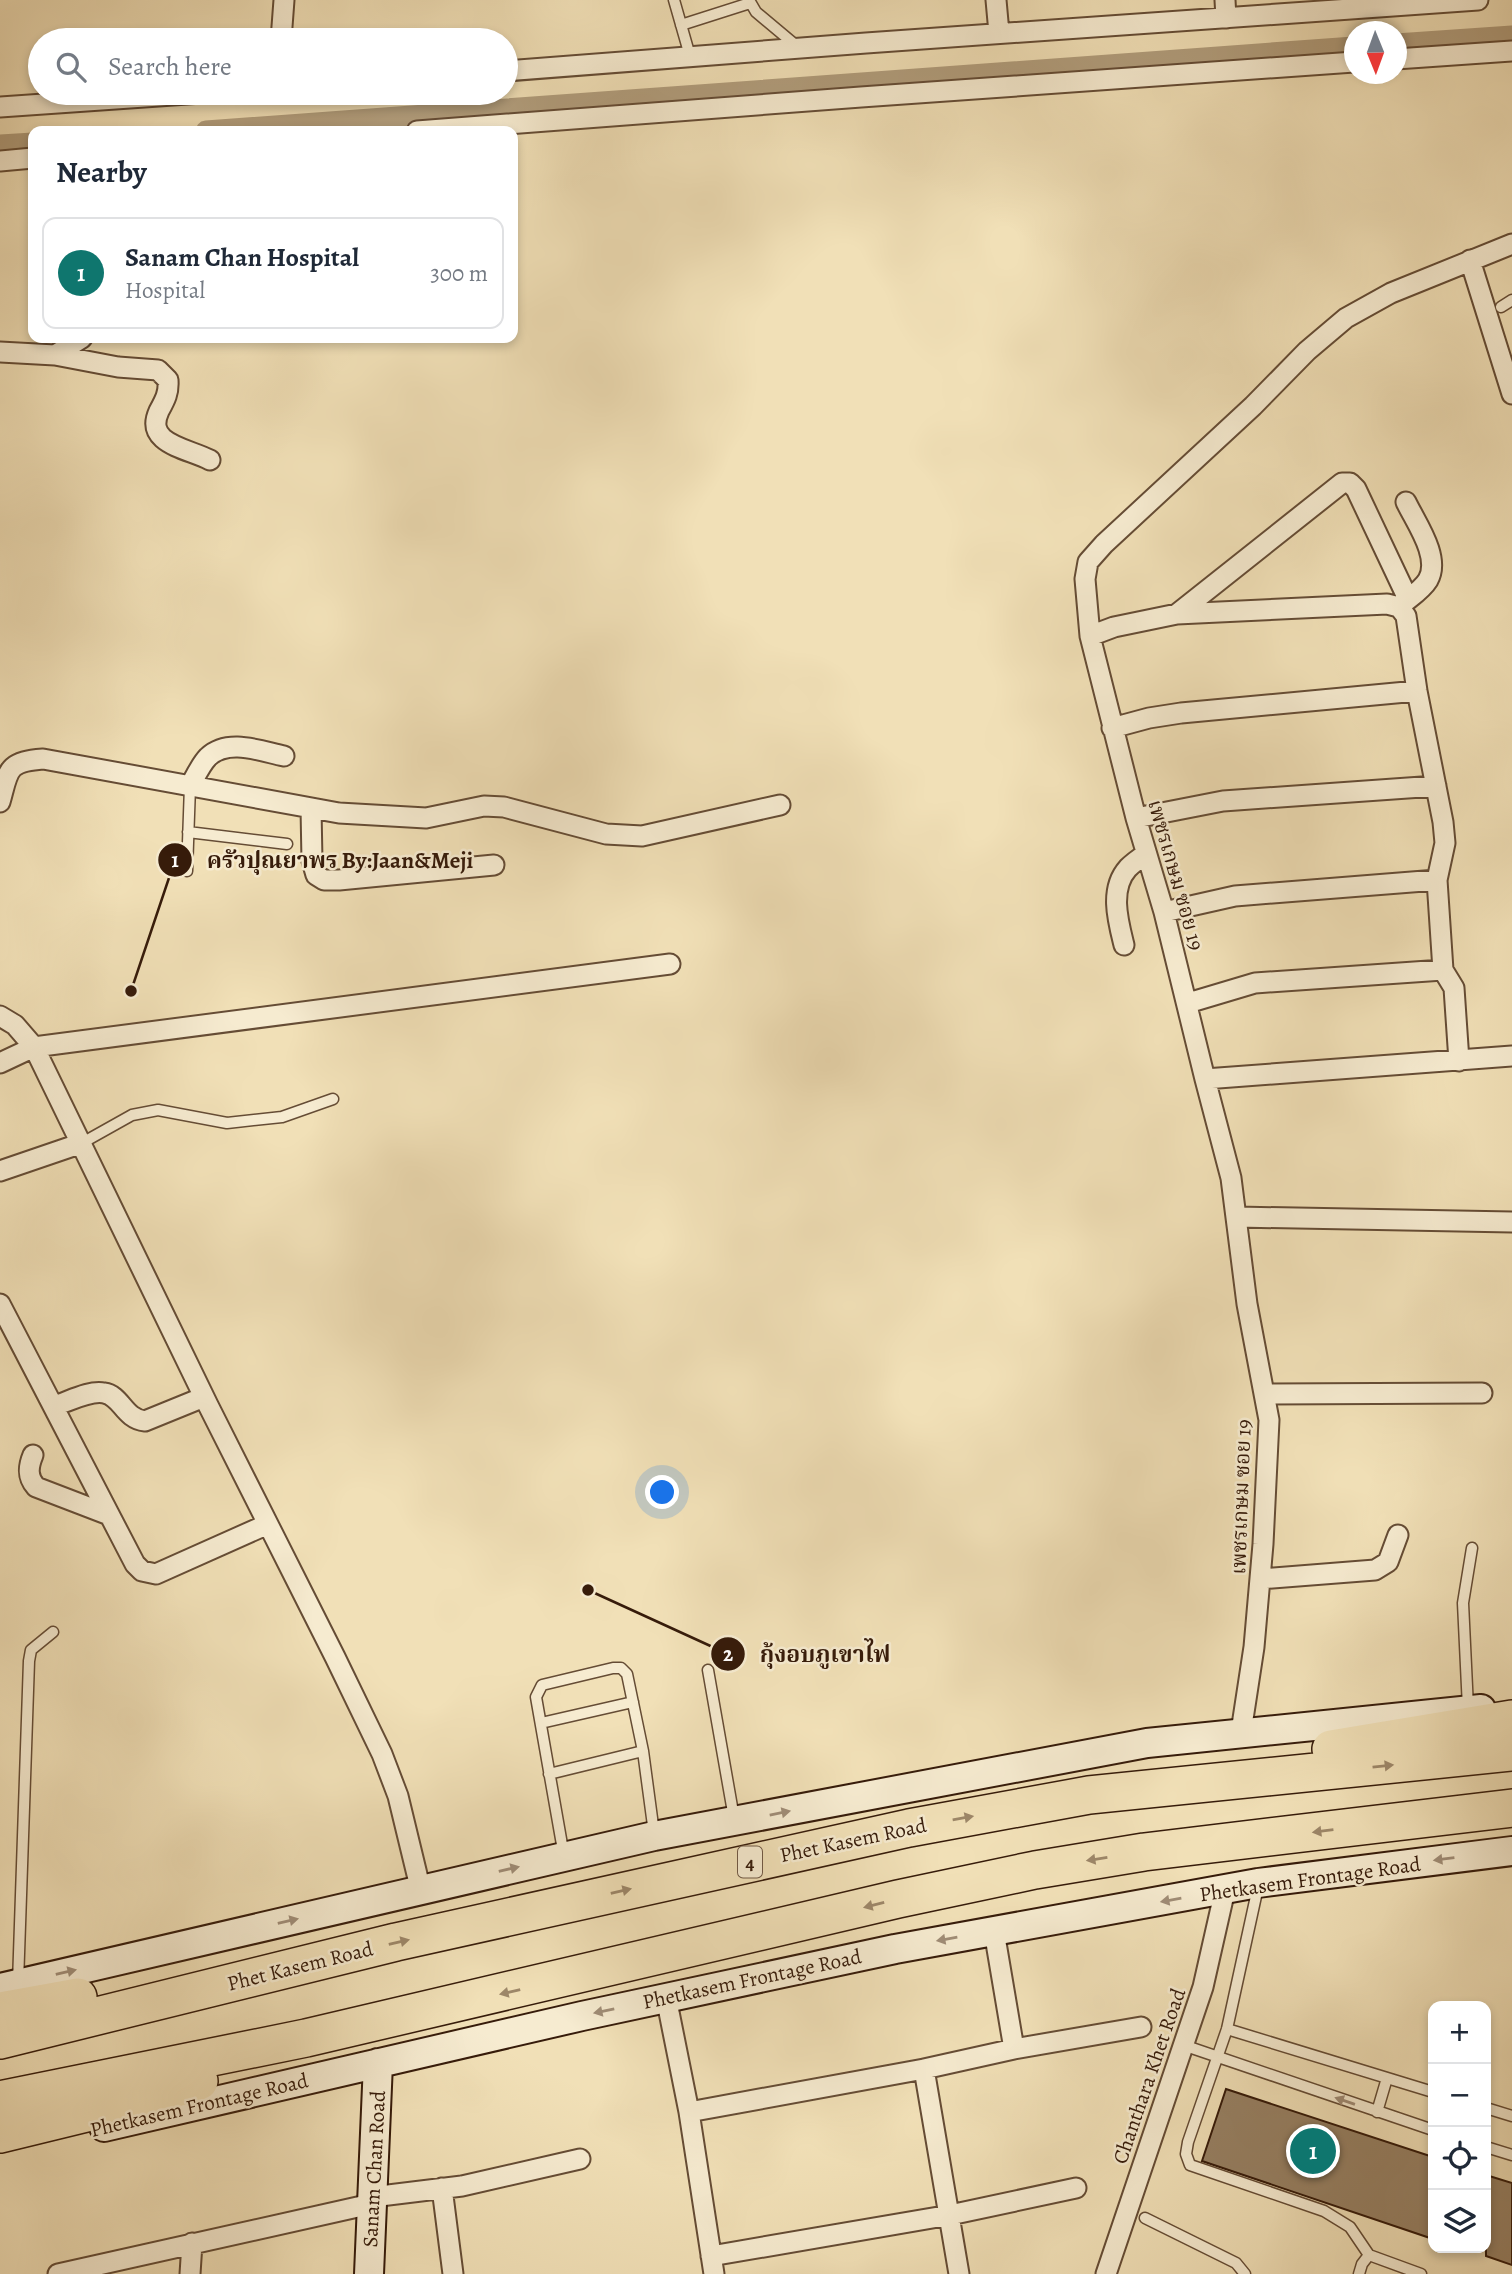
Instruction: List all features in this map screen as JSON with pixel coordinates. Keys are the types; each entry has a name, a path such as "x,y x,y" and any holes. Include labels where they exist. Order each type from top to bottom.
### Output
{"highway":[{"path":"1089,1795 1411,1734 1512,1719"},
{"name":"Phet Kasem Road","path":"0,2040 338,1956 909,1828 1089,1795 1512,1752"},
{"path":"0,2100 306,2038 898,1899 1035,1870 1144,1852 1512,1808"},
{"path":"6,1994 126,1988 338,1956"},
{"path":"0,2134 127,2103 417,2013"}],"main road":[{"name":"4","path":"6,1994 654,1836 1147,1743 1468,1709 1512,1707"},
{"name":"Phetkasem Frontage Road","path":"0,2151 666,1997 895,1949 1258,1883 1512,1851"},
{"name":"Sanam Chan Road","path":"369,2274 379,2063"}],"street":[{"path":"282,28 284,0"},
{"path":"996,0 999,33"},
{"path":"518,70 999,33 1225,9 1478,0"},
{"path":"1407,58 1512,51"},
{"path":"482,126 1344,63"},
{"path":"0,107 29,105"},
{"path":"0,160 28,158"},
{"name":"เพชรเกษม ซอย 19","path":"1241,1732 1254,1647 1260,1579 1269,1440 1265,1394 1247,1304 1231,1178 1188,1003 1136,818 1090,636 1085,579 1088,562 1253,406 1307,351 1346,318 1391,293 1512,244"},
{"path":"1470,260 1512,394"},
{"path":"55,355 74,343"},
{"path":"0,352 55,355 107,365 158,370 168,380 169,391 155,421 156,433 164,440 210,460"},
{"path":"1177,614 1342,483 1350,483 1356,489 1406,616 1445,843 1437,880 1443,970 1454,988 1459,1061"},
{"path":"1090,636 1114,627 1177,614 1403,603 1422,587 1432,569 1427,546 1406,502"},
{"path":"1112,728 1181,713 1417,691"},
{"path":"190,786 208,757 223,747 239,747 284,756"},
{"path":"0,802 9,770 21,761 43,759 339,813 426,818 484,806 504,807 606,834 642,835 780,805"},
{"path":"1136,818 1214,802 1436,786"},
{"path":"311,808 312,861 316,874 324,880 494,865"},
{"path":"1124,945 1116,913 1117,897 1127,869 1146,854"},
{"path":"1164,912 1235,896 1437,880"},
{"path":"0,1063 34,1047 670,964"},
{"path":"1188,1003 1255,983 1443,970"},
{"path":"0,1016 15,1025 34,1047 382,1754 398,1796 421,1891"},
{"path":"1205,1079 1512,1056"},
{"path":"0,1171 82,1143"},
{"path":"1237,1217 1512,1222"},
{"path":"0,1304 135,1564 148,1574 156,1574 268,1524"},
{"path":"54,1406 95,1392 105,1393 113,1396 123,1410 137,1420 145,1421 204,1397"},
{"path":"1265,1394 1482,1393"},
{"path":"33,1455 29,1470 30,1481 36,1487 109,1515"},
{"path":"1260,1579 1375,1570 1388,1562 1398,1535"},
{"name":"Chanthara Khet Road","path":"1109,2273 1203,1987 1225,1890"},
{"path":"994,1931 1014,2049"},
{"path":"666,1997 689,2112 713,2265 1076,2188"},
{"path":"689,2112 1141,2027"},
{"path":"925,2069 959,2274"},
{"path":"58,2274 372,2200 580,2159"},
{"path":"442,2188 453,2274"},
{"path":"190,2274 192,2243"}],"lane":[{"path":"674,0 690,56"},
{"path":"681,25 750,1 756,12 799,48"},
{"path":"1501,307 1512,300"},
{"path":"187,871 190,786"},
{"path":"188,832 287,844"},
{"path":"82,1143 132,1115 158,1110 227,1123 282,1117 333,1099"},
{"path":"1468,1709 1463,1603 1472,1548"},
{"path":"6,1994 29,1661 31,1650 53,1632"},
{"path":"565,1856 536,1698 542,1685 613,1668 621,1668 627,1674 643,1751 654,1836"},
{"path":"708,1670 734,1822"},
{"path":"541,1723 633,1702"},
{"path":"549,1774 643,1751"},
{"path":"1258,1883 1227,2029 1188,2142 1186,2154 1190,2165 1324,2211 1350,2227 1369,2255 1421,2274"},
{"path":"1227,2029 1428,2090"},
{"path":"1183,2045 1428,2128"},
{"path":"1377,2112 1387,2078"},
{"path":"1491,2110 1512,2116"},
{"path":"1491,2149 1512,2155"},
{"path":"1145,2218 1236,2263 1245,2274"},
{"path":"1359,2274 1369,2255"}],"building":[{"path":"1226,2089 1428,2155 1428,2237 1202,2161"},
{"path":"1491,2177 1512,2183 1512,2265 1486,2256 1486,2253 1491,2253"}],"waterway":[{"path":"1407,43 1512,36"},
{"path":"274,126 1344,48"},
{"path":"0,145 28,143"}],"place":[{"name":"ครัวปุณยาพร By:Jaan&Meji","path":"131,991"},
{"name":"กุ้งอบภูเขาไฟ","path":"588,1590"},
{"name":"Sanam Chan Hospital","path":"1313,2151"}]}
